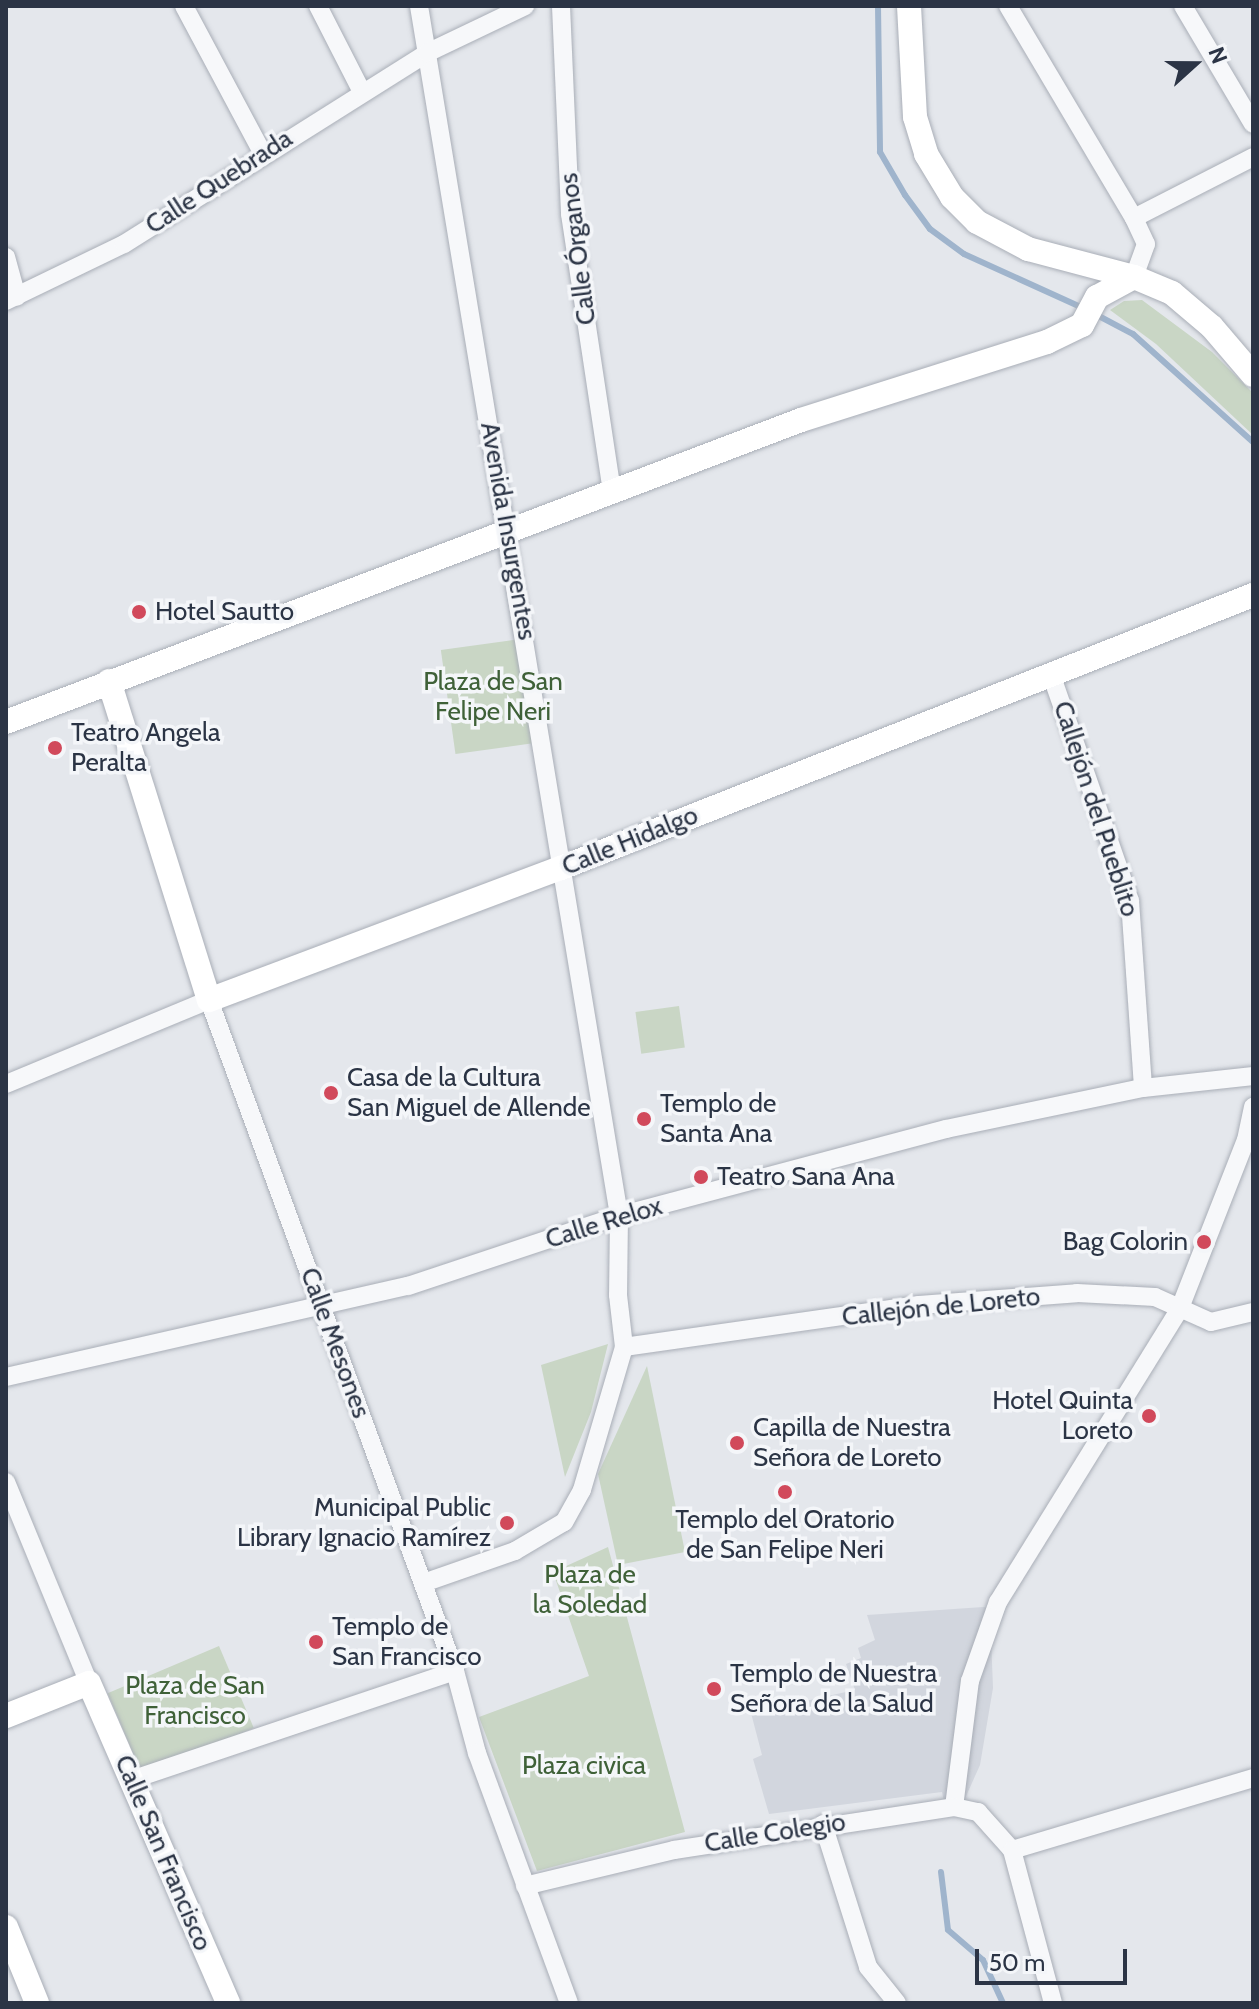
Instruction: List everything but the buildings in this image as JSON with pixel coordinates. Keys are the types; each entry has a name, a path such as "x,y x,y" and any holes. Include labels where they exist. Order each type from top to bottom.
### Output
{"main road":[{"path":"909,6 915,117 926,154 952,197 977,222 1028,249 1134,277 1172,293 1212,327 1253,375"},
{"path":"6,722 801,420 1003,358 1082,325 1097,297 1134,277"},
{"name":"Calle Hidalgo","path":"209,1000 561,868 1253,595"},
{"name":"Calle Mesones","path":"109,681 209,1000"},
{"path":"6,1716 89,1683"},
{"name":"Calle San Francisco","path":"89,1683 228,2003"},
{"path":"6,1927 37,2003"}],"street":[{"path":"184,6 263,154"},
{"path":"318,6 362,92"},
{"name":"Avenida Insurgentes","path":"419,6 619,1216 618,1295 624,1347 582,1490 564,1522 515,1551 423,1583"},
{"name":"Calle Quebrada","path":"12,299 124,244 427,53 525,6"},
{"name":"Calle Órganos","path":"561,6 570,214 612,491"},
{"path":"1008,6 1134,218 1146,244 1134,277"},
{"path":"1183,6 1253,124"},
{"path":"1134,218 1253,157"},
{"path":"6,257 12,299"},
{"name":"Callejón del Pueblito","path":"1051,674 1130,901 1143,1088"},
{"name":"Calle Hidalgo","path":"6,1084 209,1000"},
{"name":"Calle Mesones","path":"209,1000 455,1671 477,1753 569,2003"},
{"name":"Calle Relox","path":"6,1377 320,1303 408,1286 619,1216 946,1129 1143,1088 1253,1076"},
{"path":"1053,2003 1012,1850 978,1812 954,1807 970,1681 998,1602 1180,1308 1246,1140 1253,1107"},
{"name":"Callejón de Loreto","path":"624,1347 946,1303 1077,1293 1155,1297 1211,1322 1253,1312"},
{"name":"Calle San Francisco","path":"6,1482 89,1683"},
{"path":"131,1780 455,1671"},
{"path":"1012,1850 1253,1778"},
{"name":"Calle Colegio","path":"525,1886 674,1850 823,1824 954,1807"},
{"path":"823,1824 868,1967 897,2003"}],"shaded area":[{"path":"983,1607 1003,1610 991,1636 993,1688 980,1765 963,1803 944,1801 942,1792 769,1814 753,1759 762,1755 751,1713 855,1690 846,1664 861,1658 858,1648 875,1640 867,1615"}],"green space":[{"path":"1142,300 1212,352 1253,393 1253,435 1156,344 1110,310 1124,301"},
{"name":"Plaza de San Felipe Neri","path":"527,638 542,742 455,754 441,650"},
{"path":"679,1006 685,1048 641,1054 635,1012"},
{"path":"608,1344 591,1412 565,1477 541,1365"},
{"path":"647,1366 685,1552 618,1565 598,1474"},
{"name":"Plaza civica","path":"608,1547 685,1832 537,1871 479,1717 589,1676 553,1572"},
{"name":"Plaza de San Francisco","path":"219,1646 254,1728 142,1775 108,1693"}],"waterway":[{"path":"878,6 880,152 905,195 930,229 964,254 1085,309"},
{"path":"1095,314 1133,334 1253,442"},
{"path":"941,1872 948,1930 983,1960 1003,2003"}],"place":[{"name":"Hotel Sautto","path":"139,612"},
{"name":"Teatro Angela Peralta","path":"55,748"},
{"name":"Casa de la Cultura San Miguel de Allende","path":"331,1093"},
{"name":"Templo de Santa Ana","path":"644,1119"},
{"name":"Teatro Sana Ana","path":"701,1177"},
{"name":"Bag Colorin","path":"1204,1242"},
{"name":"Hotel Quinta Loreto","path":"1149,1416"},
{"name":"Capilla de Nuestra Señora de Loreto","path":"737,1443"},
{"name":"Templo del Oratorio de San Felipe Neri","path":"785,1492"},
{"name":"Municipal Public Library Ignacio Ramírez","path":"507,1523"},
{"name":"Templo de San Francisco","path":"316,1642"},
{"name":"Templo de Nuestra Señora de la Salud","path":"714,1689"}],"park label":[{"name":"Plaza de la Soledad","path":"590,1590"}]}
